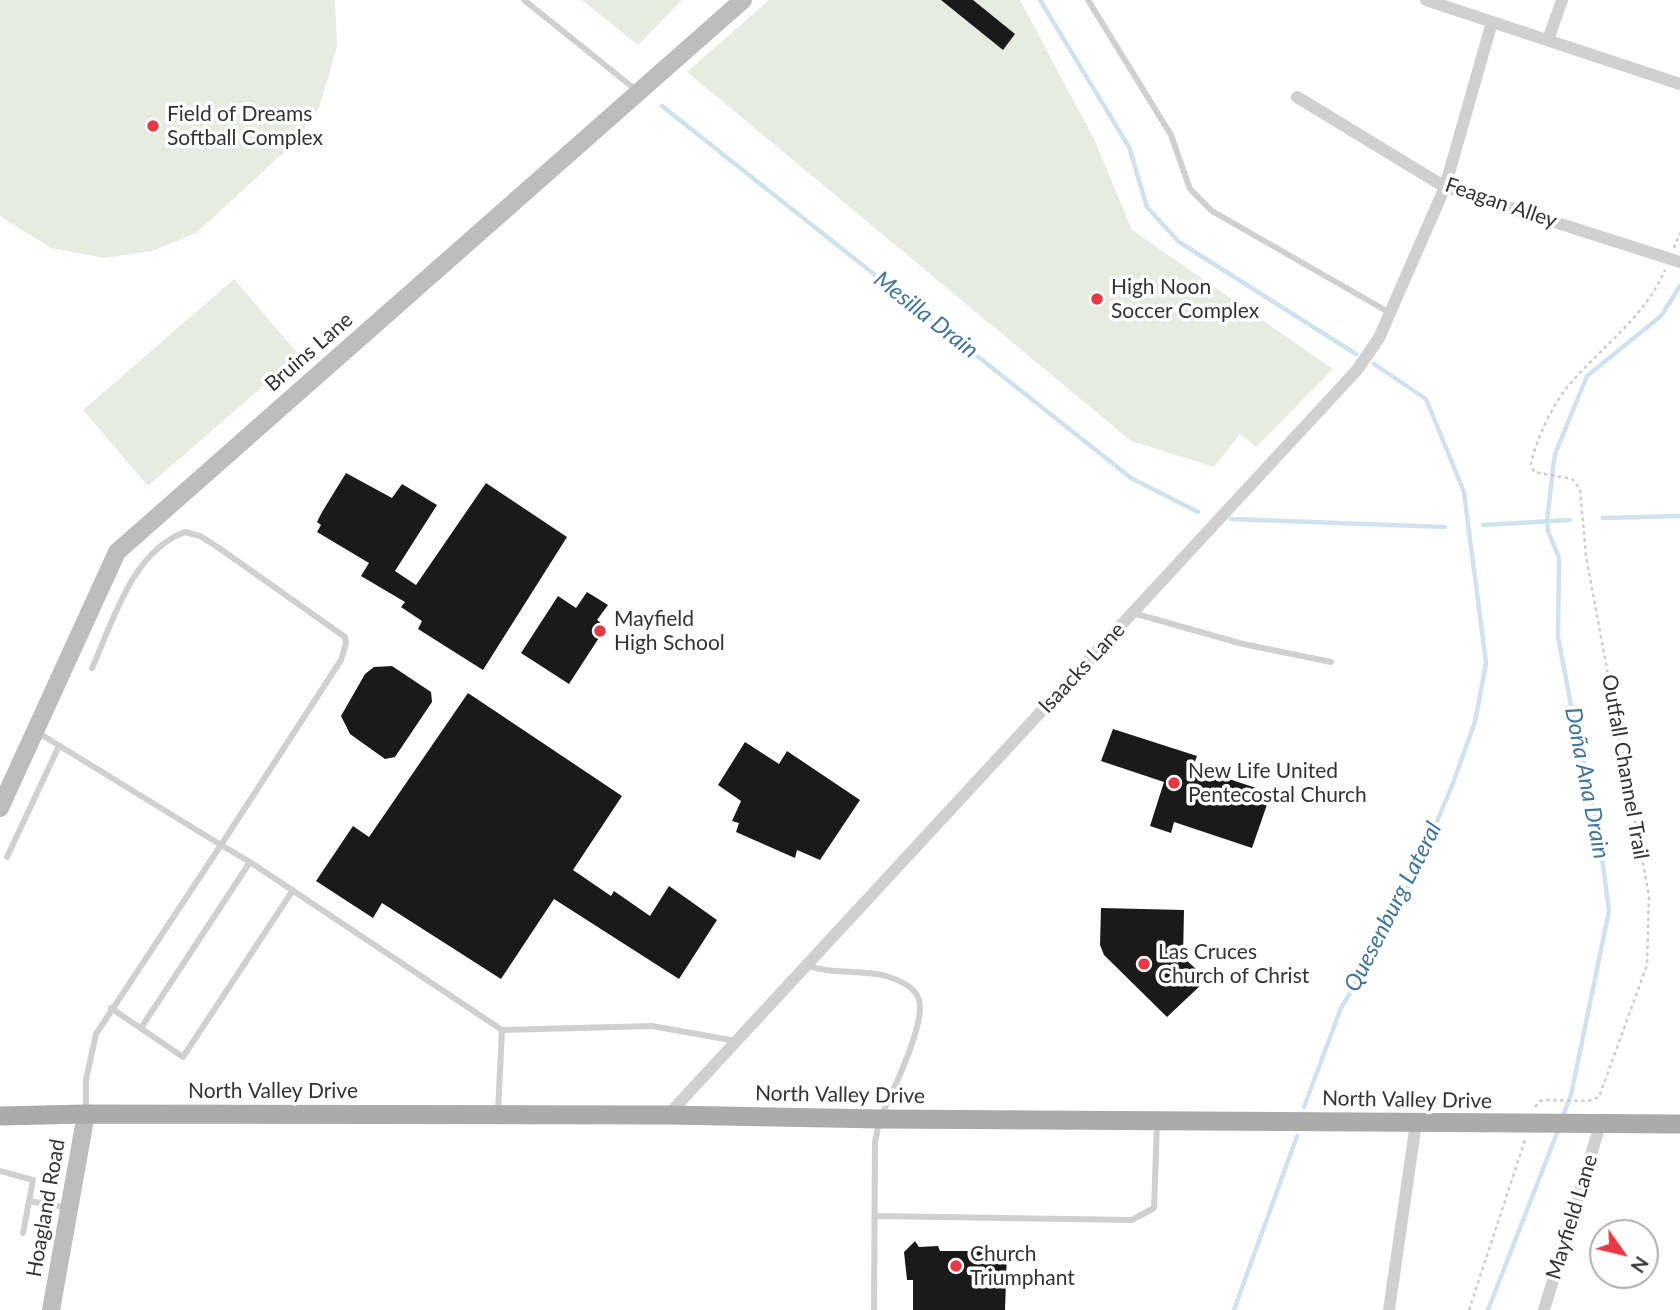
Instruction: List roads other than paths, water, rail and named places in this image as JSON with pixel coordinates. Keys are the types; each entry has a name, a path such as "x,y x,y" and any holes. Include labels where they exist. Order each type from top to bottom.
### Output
{"main road":[{"name":"North Valley Drive","path":"0,1116 668,1115 880,1119 1680,1124"}],"street":[{"name":"Bruins Lane","path":"0,808 117,552 743,0"},
{"path":"1426,0 1680,84"},
{"path":"1548,40 1562,0"},
{"name":"Isaacks Lane","path":"668,1115 1348,380 1379,338 1444,187 1492,22"},
{"name":"Feagan Alley","path":"1297,97 1444,187 1674,261"},
{"name":"Hoagland Road","path":"51,1310 86,1114"},
{"path":"1389,1310 1416,1123"},
{"name":"Mayfield Lane","path":"1544,1310 1592,1125"}],"lane":[{"path":"524,0 638,92"},
{"path":"1087,0 1154,104 1171,135 1190,189 1200,200 1212,211 1390,313"},
{"path":"86,1114 86,1080 92,1043 111,1008 341,660 346,643 345,637 219,548 200,536 185,532 164,544 141,568 125,595 92,668"},
{"path":"1133,613 1243,644 1331,662"},
{"path":"35,731 250,862 502,1030 652,1026 736,1041"},
{"path":"7,857 59,746"},
{"path":"141,1028 250,862"},
{"path":"111,1008 183,1057 293,890"},
{"path":"807,965 819,970 884,976 911,987 919,1000 918,1020 910,1049 880,1119 875,1142 874,1310"},
{"path":"498,1115 502,1030"},
{"path":"875,1216 1132,1220 1154,1208 1157,1120"},
{"path":"0,1171 33,1180 23,1233"},
{"path":"29,1201 69,1208"}],"waterway":[{"name":"Quesenburg Lateral","path":"1040,0 1129,147 1147,207 1179,242 1356,354"},
{"name":"Mesilla Drain","path":"662,106 1131,478 1198,512"},
{"name":"Doña Ana Drain","path":"1563,1116 1571,1095 1609,911 1598,828 1558,637 1559,558 1548,531 1547,521 1555,454 1587,376 1661,316 1680,286"},
{"name":"Quesenburg Lateral","path":"1304,1107 1341,1008 1377,949 1419,865 1453,783 1475,722 1486,663 1464,492 1426,399 1374,364"},
{"name":"Mesilla Drain","path":"1603,518 1680,516"},
{"name":"Mesilla Drain","path":"1231,519 1445,527"},
{"name":"Mesilla Drain","path":"1483,525 1570,520"},
{"name":"Doña Ana Drain","path":"1488,1310 1559,1128"},
{"name":"Quesenburg Lateral","path":"1234,1310 1297,1136"}],"place":[{"name":"Field of Dreams Softball Complex","path":"153,126"},
{"name":"High Noon Soccer Complex","path":"1097,299"},
{"name":"Mayfield High School","path":"600,631"},
{"name":"New Life United Pentecostal Church","path":"1174,783"},
{"name":"Las Cruces Church of Christ","path":"1144,964"},
{"name":"Church Triumphant","path":"956,1266"}]}
